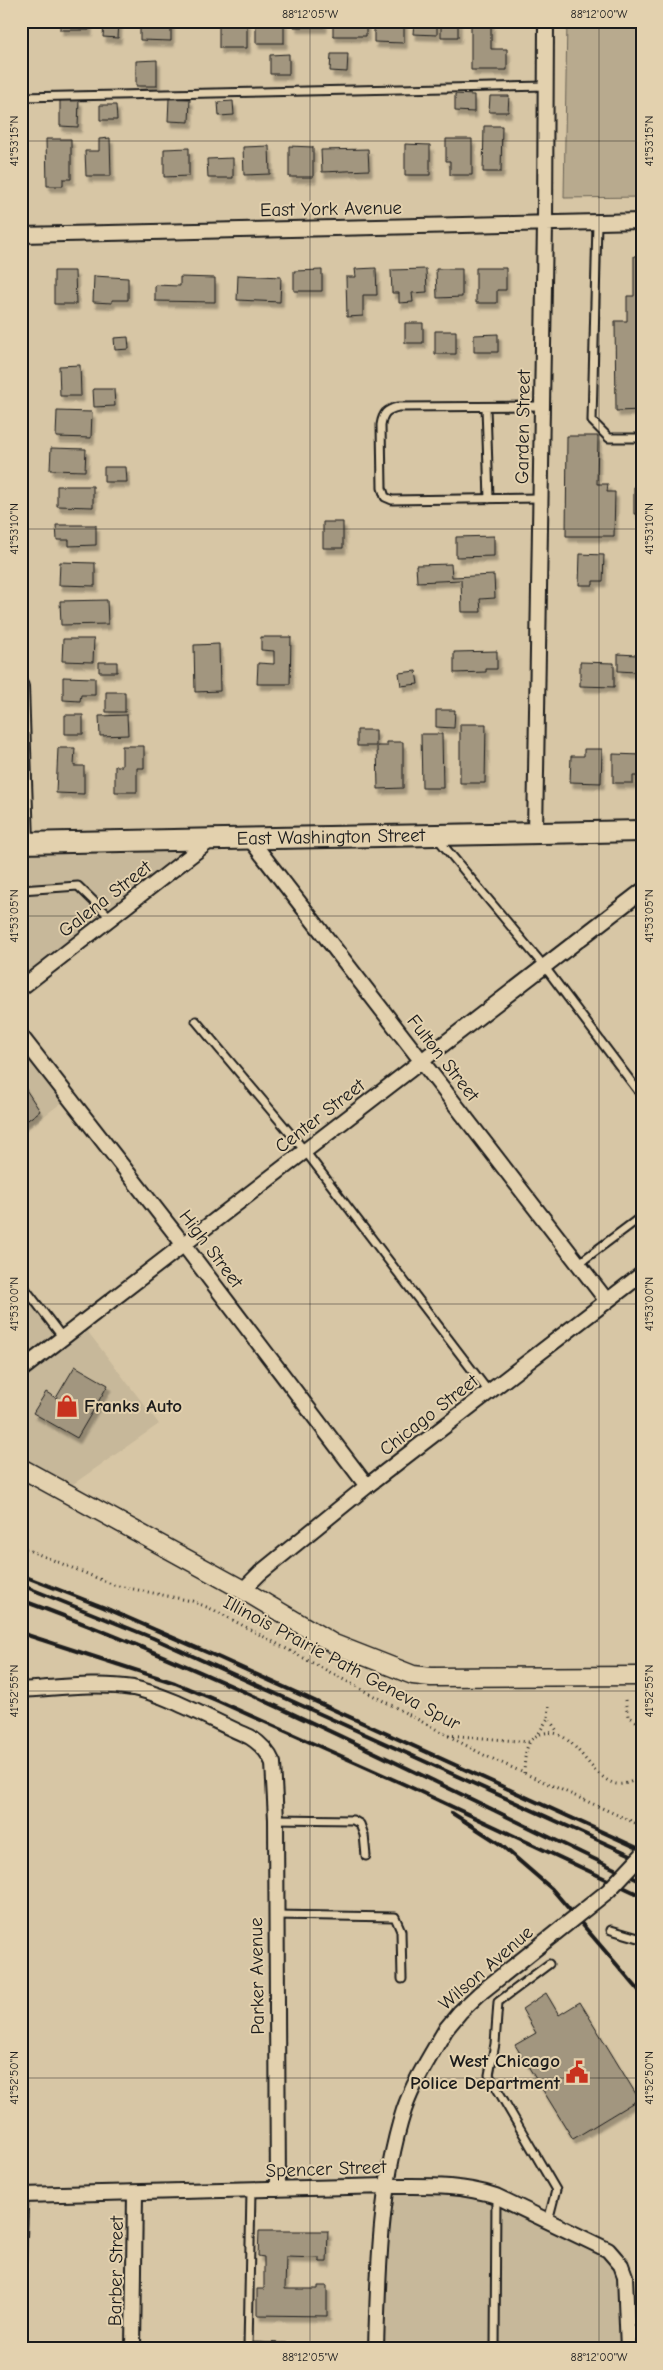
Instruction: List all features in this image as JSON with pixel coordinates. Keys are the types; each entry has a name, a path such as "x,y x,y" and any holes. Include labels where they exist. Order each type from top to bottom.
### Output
{"main road":[{"name":"East Washington Street","path":"24,843 642,831"}],"street":[{"name":"Garden Street","path":"535,833 545,224 546,21"},
{"name":"East York Avenue","path":"21,235 642,221"},
{"path":"21,686 24,843"},
{"name":"Galena Street","path":"21,988 212,839"},
{"name":"Fulton Street","path":"250,839 607,1301"},
{"name":"Center Street","path":"21,1370 642,891"},
{"name":"High Street","path":"21,1036 184,1244 367,1486"},
{"name":"Chicago Street","path":"243,1590 260,1573 367,1486 642,1274"},
{"path":"21,1468 243,1590 334,1644 413,1676 431,1678 642,1676"},
{"name":"Parker Avenue","path":"21,1690 116,1686 154,1694 250,1737 266,1749 273,1763 276,1819 275,1915 278,2189"},
{"name":"Wilson Avenue","path":"376,2349 379,2250 388,2186 404,2110 417,2080 446,2029 460,2012 479,1994 608,1891 642,1854"},
{"name":"Spencer Street","path":"22,2195 388,2186 460,2187 496,2196 608,2250 616,2258 625,2276 635,2333"},
{"name":"Barber Street","path":"133,2349 136,2193"},
{"path":"628,2349 635,2333"}],"lane":[{"path":"21,97 545,86"},
{"path":"597,223 592,421 609,438 642,438"},
{"path":"540,498 398,501 384,497 382,488 381,425 382,415 388,409 398,407 542,406"},
{"path":"486,407 489,499"},
{"path":"435,835 544,966 642,1096"},
{"path":"21,890 78,886 111,918"},
{"path":"196,1021 305,1151 489,1392"},
{"path":"578,1264 642,1216"},
{"path":"21,1282 63,1338"},
{"path":"276,1819 354,1820 360,1824 364,1835 366,1856"},
{"path":"275,1915 395,1917 401,1931 402,1979"},
{"path":"611,1930 642,1939"},
{"path":"548,2221 556,2190 489,2075 495,2044 498,2002 549,1964"},
{"path":"251,2190 248,2348 319,2349"},
{"path":"21,2278 22,2195"},
{"path":"495,2349 496,2196"}],"path":[{"name":"Illinois Prairie Path Geneva Spur","path":"21,1547 114,1585 192,1601 214,1610 338,1677 374,1694 445,1735 642,1826"},
{"path":"625,1700 628,1716 642,1725"},
{"path":"524,1773 526,1747 539,1734 548,1718 549,1706"},
{"path":"548,1718 558,1732 579,1752 592,1769 614,1784 626,1784 642,1776"},
{"path":"539,1734 558,1732"},
{"path":"445,1735 530,1742"}],"shaded area":[{"path":"567,21 642,21 642,197 564,198"},
{"path":"199,844 21,982 21,846"},
{"path":"21,1043 65,1100 21,1134"},
{"path":"21,1288 63,1338 21,1371"},
{"path":"85,1328 159,1424 69,1487 21,1461 21,1378"},
{"path":"392,2191 459,2191 499,2203 544,2224 613,2262 621,2280 622,2349 380,2349 383,2247"}],"building":[{"path":"60,21 89,21 89,30 60,30"},
{"path":"104,21 119,21 118,38 103,37"},
{"path":"140,21 171,21 171,41 140,40"},
{"path":"219,21 247,21 247,48 219,48"},
{"path":"256,21 284,21 284,43 256,43"},
{"path":"294,21 324,21 324,27 294,27"},
{"path":"333,21 366,21 366,36 333,36"},
{"path":"374,21 404,21 404,43 374,42"},
{"path":"414,21 437,21 437,35 413,34"},
{"path":"441,21 458,21 458,37 441,37"},
{"path":"471,21 491,21 491,49 507,49 507,70 471,70"},
{"path":"289,54 289,74 270,74 270,55"},
{"path":"331,54 348,54 347,72 330,71"},
{"path":"157,60 157,86 136,86 136,61"},
{"path":"455,94 474,95 474,112 455,111"},
{"path":"490,96 509,96 508,112 489,112"},
{"path":"169,98 190,99 189,122 168,121"},
{"path":"60,100 79,100 78,127 60,126"},
{"path":"233,101 234,115 219,116 218,102"},
{"path":"100,105 116,105 117,120 100,120"},
{"path":"484,126 502,126 501,172 483,172"},
{"path":"110,138 111,176 86,176 85,151 99,151 99,139"},
{"path":"46,139 71,139 71,179 63,179 63,186 47,186"},
{"path":"446,139 472,139 472,175 450,175 450,161 446,161"},
{"path":"405,144 430,145 430,175 405,175"},
{"path":"269,146 270,174 244,175 243,147"},
{"path":"289,146 313,147 313,177 289,177"},
{"path":"189,148 189,176 164,177 164,149"},
{"path":"368,149 369,170 322,172 321,150"},
{"path":"233,158 233,178 208,178 207,159"},
{"path":"634,256 642,256 642,410 616,411 615,321 627,321 627,296 634,296"},
{"path":"376,268 377,295 363,295 363,316 347,317 346,277 356,277 355,269"},
{"path":"476,268 506,268 506,290 497,290 497,303 476,303"},
{"path":"426,269 427,292 412,293 413,302 399,303 399,293 392,293 391,270"},
{"path":"436,269 462,269 462,297 437,298"},
{"path":"322,270 322,291 294,291 294,271"},
{"path":"54,271 75,271 76,304 54,304"},
{"path":"238,275 281,277 280,302 237,300"},
{"path":"94,276 128,278 128,300 112,300 112,303 93,302"},
{"path":"180,277 215,278 215,302 155,301 155,285 180,286"},
{"path":"405,323 423,323 423,343 405,343"},
{"path":"435,331 456,331 456,354 435,354"},
{"path":"498,334 498,352 474,352 474,335"},
{"path":"128,337 129,349 115,350 114,338"},
{"path":"80,365 81,396 60,396 59,366"},
{"path":"93,389 114,389 115,406 94,407"},
{"path":"57,411 92,412 91,438 56,437"},
{"path":"567,436 598,436 597,484 608,484 607,492 615,492 614,536 566,536"},
{"path":"51,448 86,449 85,471 50,470"},
{"path":"104,467 126,467 127,482 104,482"},
{"path":"57,486 93,486 93,507 57,506"},
{"path":"634,486 642,486 642,514 634,514"},
{"path":"323,522 343,522 343,548 323,548"},
{"path":"56,525 96,525 96,545 69,546 69,540 57,540"},
{"path":"494,536 494,556 456,557 456,537"},
{"path":"580,554 604,555 603,581 593,581 593,585 579,585"},
{"path":"60,562 95,563 95,586 59,585"},
{"path":"451,564 452,577 494,575 495,598 480,599 481,612 462,612 461,580 417,582 416,565"},
{"path":"107,600 108,624 61,625 60,601"},
{"path":"261,637 291,637 290,684 257,684 258,663 274,664 274,651 261,650"},
{"path":"63,639 94,639 93,662 62,661"},
{"path":"219,644 220,691 195,692 194,645"},
{"path":"497,651 497,669 486,669 486,672 454,673 454,652"},
{"path":"618,654 637,655 636,672 618,671"},
{"path":"99,662 117,662 117,672 99,672"},
{"path":"580,662 614,663 614,687 580,686"},
{"path":"416,671 418,684 401,686 399,673"},
{"path":"63,677 95,678 95,695 81,695 80,701 63,700"},
{"path":"106,692 125,692 125,712 106,712"},
{"path":"436,710 455,710 454,728 436,727"},
{"path":"65,715 83,715 83,734 65,734"},
{"path":"127,715 128,735 100,736 99,716"},
{"path":"460,724 486,724 485,783 460,783"},
{"path":"357,730 376,730 376,746 357,746"},
{"path":"421,734 442,734 443,788 422,788"},
{"path":"387,742 403,742 403,788 378,789 377,746 387,746"},
{"path":"122,746 144,746 144,768 137,768 137,792 115,792 115,766 122,766"},
{"path":"58,748 75,748 74,766 84,766 84,794 56,793"},
{"path":"584,749 602,749 601,783 570,782 571,756 584,756"},
{"path":"613,754 642,755 642,776 633,776 633,783 613,783"},
{"path":"21,1082 40,1111 21,1125"},
{"name":"Franks Auto","path":"75,1366 108,1385 77,1438 33,1413 46,1392 56,1398"},
{"name":"West Chicago Police Department","path":"546,1993 559,2015 580,2002 639,2099 573,2139 515,2045 536,2033 522,2009"},
{"path":"259,2231 328,2231 327,2262 319,2262 319,2258 286,2257 285,2289 318,2289 318,2286 327,2286 327,2316 257,2315 257,2289 264,2289 264,2257 258,2256"}],"railway":[{"path":"21,1575 103,1607 220,1658 642,1850"},
{"path":"21,1585 153,1638 642,1860"},
{"path":"21,1600 101,1630 257,1698 412,1770 642,1882"},
{"path":"21,1633 175,1683 218,1701 408,1786 642,1896"},
{"path":"452,1813 500,1844 552,1889 642,1994"}],"place":[{"name":"Franks Auto","path":"67,1406"},
{"name":"West Chicago Police Department","path":"577,2072"}]}
